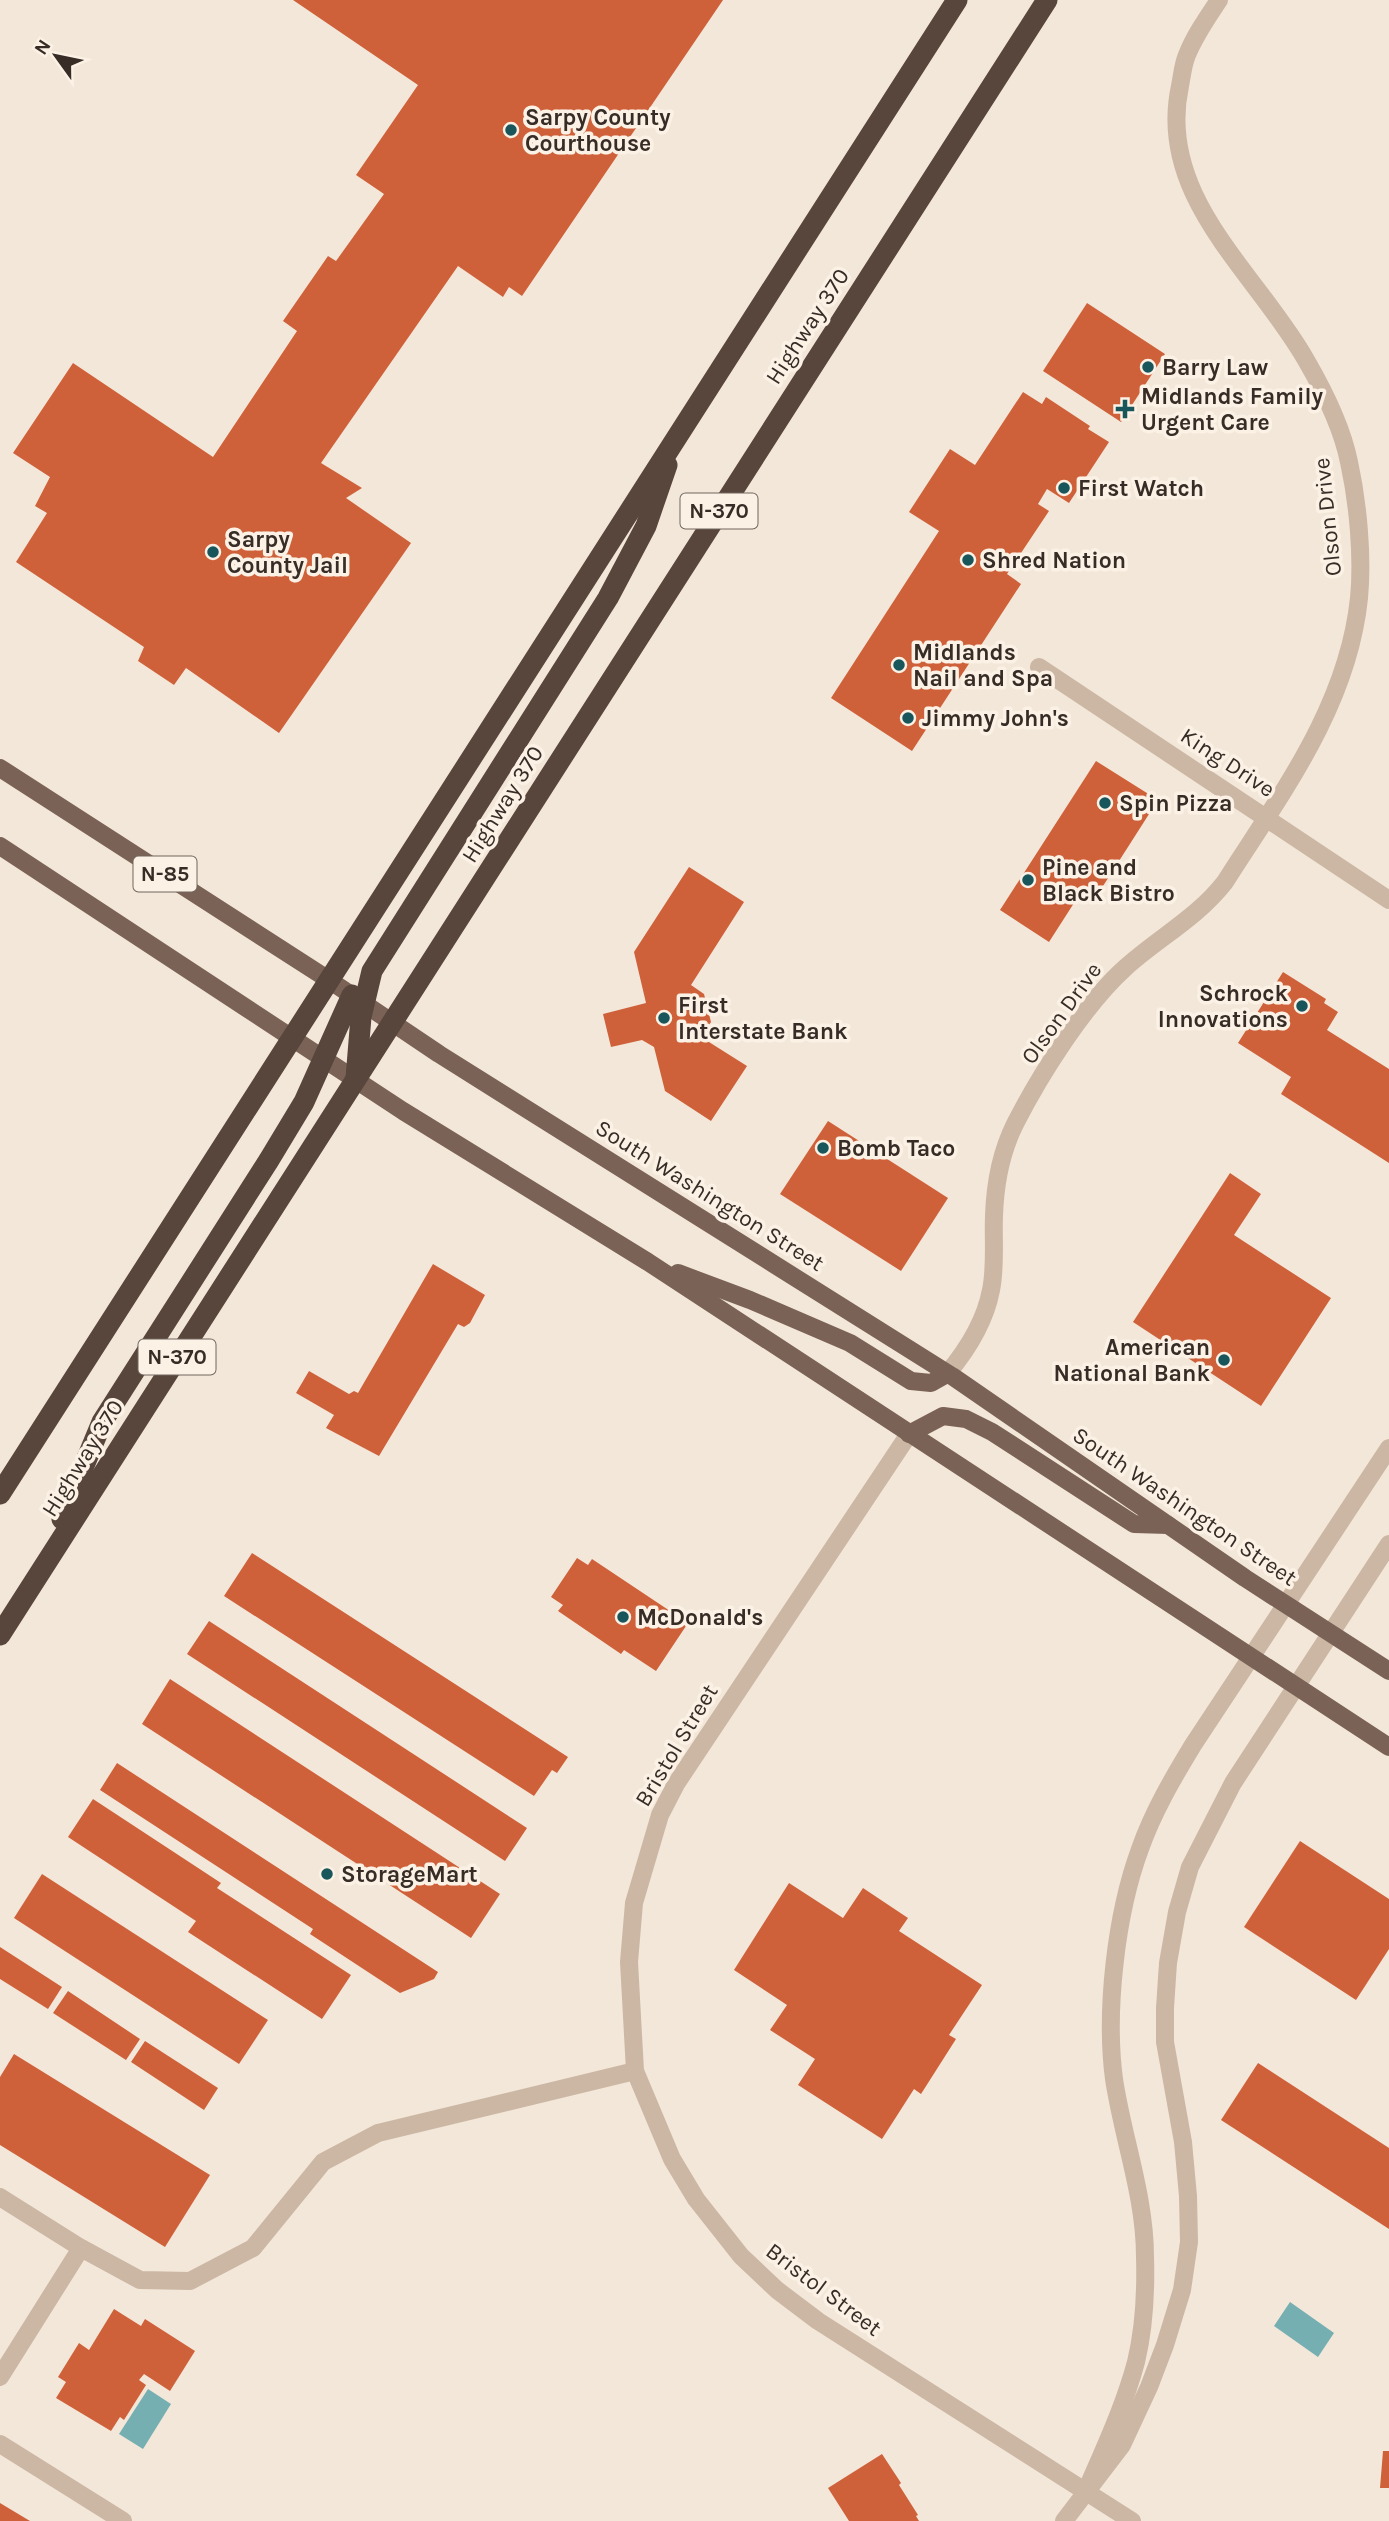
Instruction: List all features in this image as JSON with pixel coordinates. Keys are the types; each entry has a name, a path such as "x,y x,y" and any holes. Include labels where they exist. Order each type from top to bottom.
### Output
{"highway":[{"name":"N-370","path":"0,1494 957,0"},
{"name":"Highway 370","path":"0,1635 1047,0"},
{"path":"40,1573 102,1422 304,1102 323,1058 372,971 608,598 646,526 677,435"},
{"path":"356,1080 358,1000"}],"main road":[{"name":"South Washington Street","path":"0,768 393,1023 947,1374 1389,1671"},
{"path":"0,846 356,1080 648,1262 1389,1747"},
{"path":"648,1262 750,1300 850,1343 911,1381 931,1383 947,1374"},
{"path":"909,1434 943,1416 966,1419 992,1432 1134,1524 1168,1525"}],"street":[{"name":"Olson Drive","path":"947,1374 964,1355 975,1335 991,1290 999,1168 1015,1124 1064,1043 1101,993 1127,965 1210,901 1225,882 1317,736 1336,692 1353,633 1359,598 1361,553 1349,461 1324,394 1282,321 1208,219 1191,189 1179,155 1177,99 1186,57 1219,0"},
{"name":"King Drive","path":"1039,667 1389,900"},
{"name":"Bristol Street","path":"909,1434 699,1747 660,1815 634,1903 629,1962 635,2071 671,2159 696,2199 741,2256 768,2282 818,2321 1132,2521"},
{"path":"1086,2491 1117,2421 1132,2373 1143,2306 1145,2255 1140,2199 1124,2138 1114,2077 1110,2022 1125,1900 1139,1850 1171,1782 1389,1448"},
{"path":"1064,2521 1122,2445 1148,2390 1182,2290 1189,2242 1188,2196 1183,2142 1165,2042 1168,1963 1177,1913 1190,1867 1233,1783 1389,1544"},
{"path":"0,2197 81,2248 140,2280 190,2281 253,2248 323,2162 378,2133 635,2071"},
{"path":"0,2377 81,2248"},
{"path":"0,2444 123,2521"}],"water":[{"path":"1290,2302 1334,2333 1318,2357 1274,2326"},
{"path":"148,2389 171,2404 143,2449 119,2434"}],"building":[{"path":"293,0 723,0 522,296 509,287 503,297 458,266 321,463 362,488 346,498 411,543 279,733 186,668 174,685 138,661 144,647 16,562 47,513 35,506 50,477 13,453 73,363 213,457 297,331 283,321 328,256 336,261 384,194 356,175 418,85"},
{"path":"1087,303 1165,354 1121,422 1043,371"},
{"path":"1023,392 1042,404 1046,397 1109,442 1069,503 1047,489 1038,504 1049,511 1007,574 1021,584 912,751 831,698 939,531 909,512 950,449 975,465"},
{"path":"1096,761 1158,800 1096,897 1083,889 1049,942 1000,910"},
{"path":"689,867 744,902 691,985 704,994 711,1022 701,1037 747,1066 711,1121 665,1091 654,1047 642,1040 611,1047 603,1014 646,1003 634,952"},
{"path":"1283,972 1326,999 1324,1003 1338,1012 1327,1030 1389,1069 1389,1163 1281,1094 1291,1077 1238,1043"},
{"path":"828,1121 948,1198 901,1271 780,1194"},
{"path":"1230,1173 1261,1194 1234,1235 1331,1298 1261,1406 1133,1322"},
{"path":"433,1264 485,1295 470,1323 464,1327 458,1324 379,1456 326,1428 334,1415 296,1393 309,1371 349,1394 354,1391 358,1393"},
{"path":"252,1553 568,1757 557,1773 552,1770 534,1796 224,1596"},
{"name":"McDonald's","path":"577,1558 588,1565 592,1559 688,1623 656,1671 624,1650 621,1654 558,1611 563,1605 551,1597"},
{"path":"209,1621 527,1828 505,1861 187,1654"},
{"path":"170,1679 500,1894 471,1938 142,1724"},
{"path":"117,1763 438,1972 434,1979 400,1993 310,1934 313,1929 100,1790"},
{"path":"93,1799 221,1883 217,1888 351,1975 322,2019 188,1932 196,1921 68,1837"},
{"path":"1300,1841 1389,1899 1389,1949 1356,2000 1244,1927"},
{"path":"42,1874 268,2020 239,2064 14,1918"},
{"path":"789,1883 843,1918 863,1888 908,1918 899,1931 982,1985 949,2035 956,2039 921,2094 914,2089 882,2139 798,2085 815,2059 770,2030 787,2005 734,1970"},
{"path":"0,1947 62,1987 48,2009 0,1979"},
{"path":"68,1991 140,2039 126,2060 53,2013"},
{"path":"145,2041 218,2088 204,2110 131,2062"},
{"path":"14,2054 210,2175 165,2247 0,2145 0,2077"},
{"path":"1258,2063 1389,2148 1389,2229 1221,2120"},
{"path":"114,2309 141,2326 145,2319 195,2351 170,2391 144,2374 139,2380 146,2385 124,2420 120,2417 111,2431 56,2398 66,2382 58,2377 79,2343 89,2350"},
{"path":"1383,2451 1389,2451 1389,2488 1380,2488"},
{"path":"882,2454 901,2483 899,2485 919,2521 849,2521 828,2488"},
{"path":"0,2503 30,2521 0,2521"}],"place":[{"name":"Sarpy County Courthouse","path":"511,130"},
{"name":"Barry Law","path":"1148,367"},
{"name":"Midlands Family Urgent Care","path":"1125,409"},
{"name":"First Watch","path":"1064,488"},
{"name":"Sarpy County Jail","path":"213,552"},
{"name":"Shred Nation","path":"968,560"},
{"name":"Midlands Nail and Spa","path":"899,665"},
{"name":"Jimmy John's","path":"908,718"},
{"name":"Spin Pizza","path":"1105,803"},
{"name":"Pine and Black Bistro","path":"1028,880"},
{"name":"Schrock Innovations","path":"1302,1006"},
{"name":"First Interstate Bank","path":"664,1018"},
{"name":"Bomb Taco","path":"823,1148"},
{"name":"American National Bank","path":"1224,1360"},
{"name":"McDonald's","path":"623,1617"},
{"name":"StorageMart","path":"327,1874"}]}
